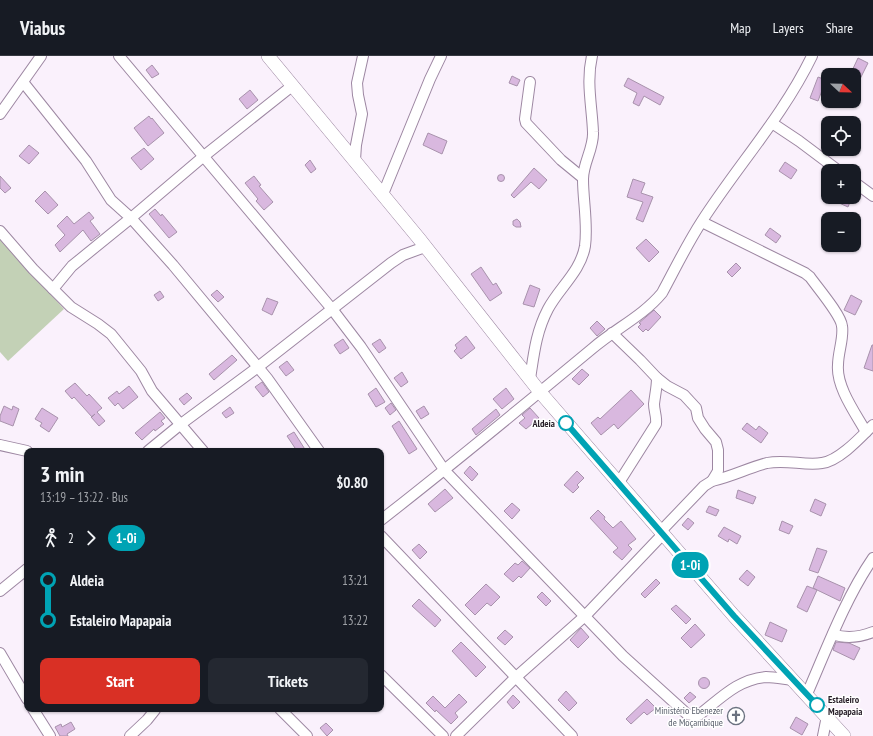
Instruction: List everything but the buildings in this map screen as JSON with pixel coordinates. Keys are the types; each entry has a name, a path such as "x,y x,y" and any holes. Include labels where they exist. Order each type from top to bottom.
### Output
{"street":[{"path":"0,114 41,56"},
{"path":"118,56 332,309 361,347 445,471 623,656 687,714 695,716 699,715 737,685 745,682 764,677 793,680"},
{"path":"268,56 355,160 540,392 618,484 734,616 844,736"},
{"path":"355,160 356,145 362,114 357,83 363,56"},
{"path":"382,194 441,56"},
{"path":"384,518 445,471 612,333 645,310 662,293 702,222 772,123 812,56"},
{"path":"530,379 534,346 548,309 578,265 585,248 586,232 583,178 593,133 589,96 589,58"},
{"path":"23,82 86,161 111,200 131,218 173,265 258,367 317,448"},
{"path":"530,82 525,119 526,123 561,160 583,178"},
{"path":"53,289 72,266 204,156 292,86"},
{"path":"772,123 830,164"},
{"path":"861,187 873,196"},
{"path":"456,736 515,678 576,622 585,616 704,486 712,481 767,464 795,462 822,463 830,461 870,429 843,390 838,377 837,366 842,325 810,277 805,272 702,222"},
{"path":"0,231 33,269 70,307 98,324 111,334 141,370 152,391 201,448"},
{"path":"152,448 391,263 403,255 425,247"},
{"path":"612,333 657,378 684,396 696,408 698,418 716,442 718,450 718,471 712,481"},
{"path":"618,484 656,424 657,418 654,406 657,378"},
{"path":"0,445 24,450"},
{"path":"384,539 572,736"},
{"path":"807,694 833,634 866,568 873,558"},
{"path":"0,591 24,571"},
{"path":"833,634 849,637 863,636 873,632"},
{"path":"0,652 24,694"},
{"path":"384,678 443,736"},
{"path":"35,712 50,736"},
{"path":"130,736 147,720 153,712"},
{"path":"283,712 307,736"},
{"path":"822,736 827,716"}],"green space":[{"path":"0,239 64,309 8,361 0,352"}],"bus line":[{"name":"1-0i","path":"566,423 734,616 817,705"}],"place":[{"name":"Aldeia","path":"566,423"},
{"name":"Estaleiro Mapapaia","path":"817,705"},
{"name":"Ministério Ebenezer de Moçambique","path":"736,716"}]}
